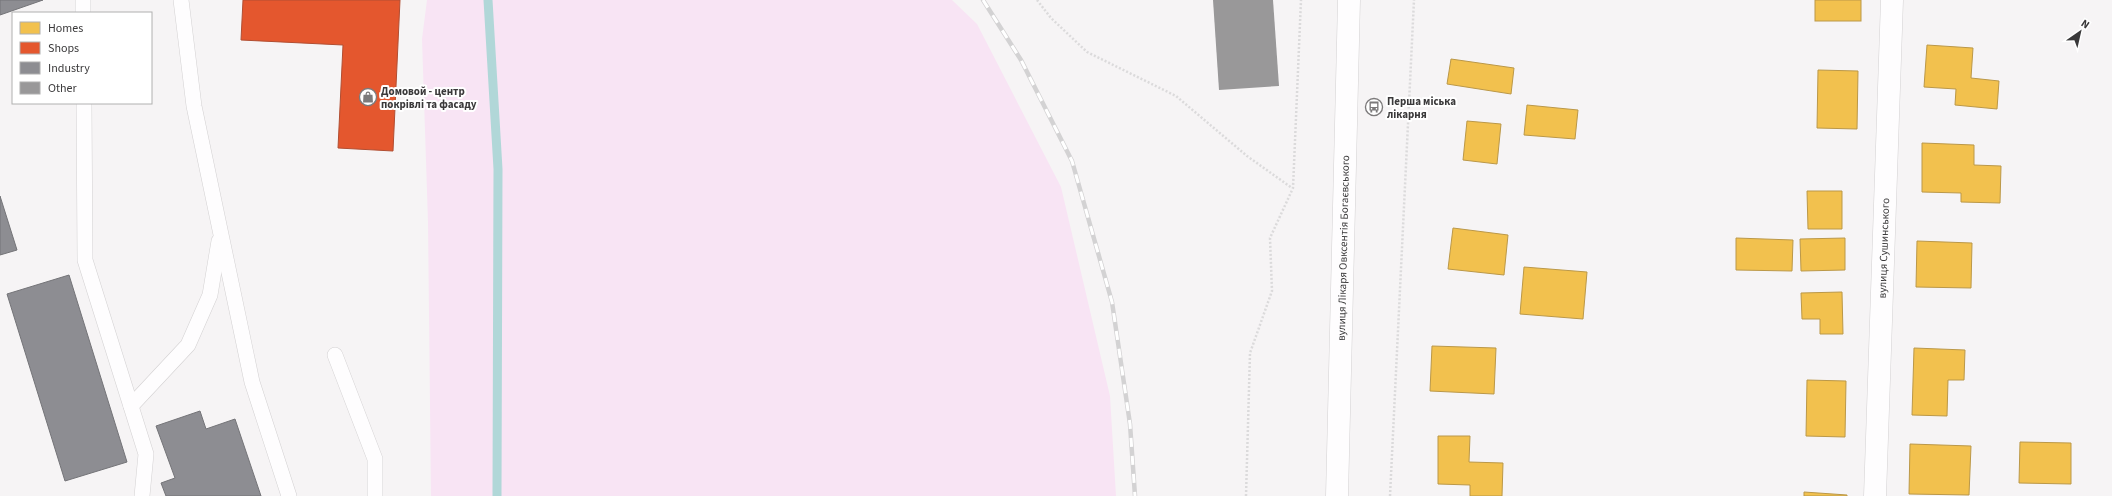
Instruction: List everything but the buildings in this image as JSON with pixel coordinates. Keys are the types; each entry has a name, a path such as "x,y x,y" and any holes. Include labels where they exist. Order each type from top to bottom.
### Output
{"street":[{"name":"вулиця Лікаря Овксентія Богаєвського","path":"1338,496 1349,0"},
{"name":"вулиця Сушинського","path":"1875,496 1892,0"}],"lane":[{"path":"83,0 83,12"},
{"path":"181,0 194,106 252,382 289,496"},
{"path":"84,104 85,260 146,454 142,496"},
{"path":"131,406 188,345 210,294 220,232"},
{"path":"335,355 375,458 375,496"}],"path":[{"path":"1037,0 1051,18 1087,52 1176,96 1248,156 1293,188"},
{"path":"1246,496 1250,353 1272,291 1270,238 1293,188 1301,0"},
{"path":"1390,496 1414,0"}],"shaded area":[{"path":"427,0 952,0 977,24 1061,187 1110,396 1116,496 431,496 428,222 422,39"}],"waterway":[{"path":"488,0 498,169 497,496"}],"railway":[{"path":"983,0 1021,60 1072,161 1112,302 1130,424 1135,496"}],"place":[{"name":"Домовой - центр покрівлі та фасаду","path":"368,97"},
{"name":"Перша міська лікарня","path":"1374,107"}]}
